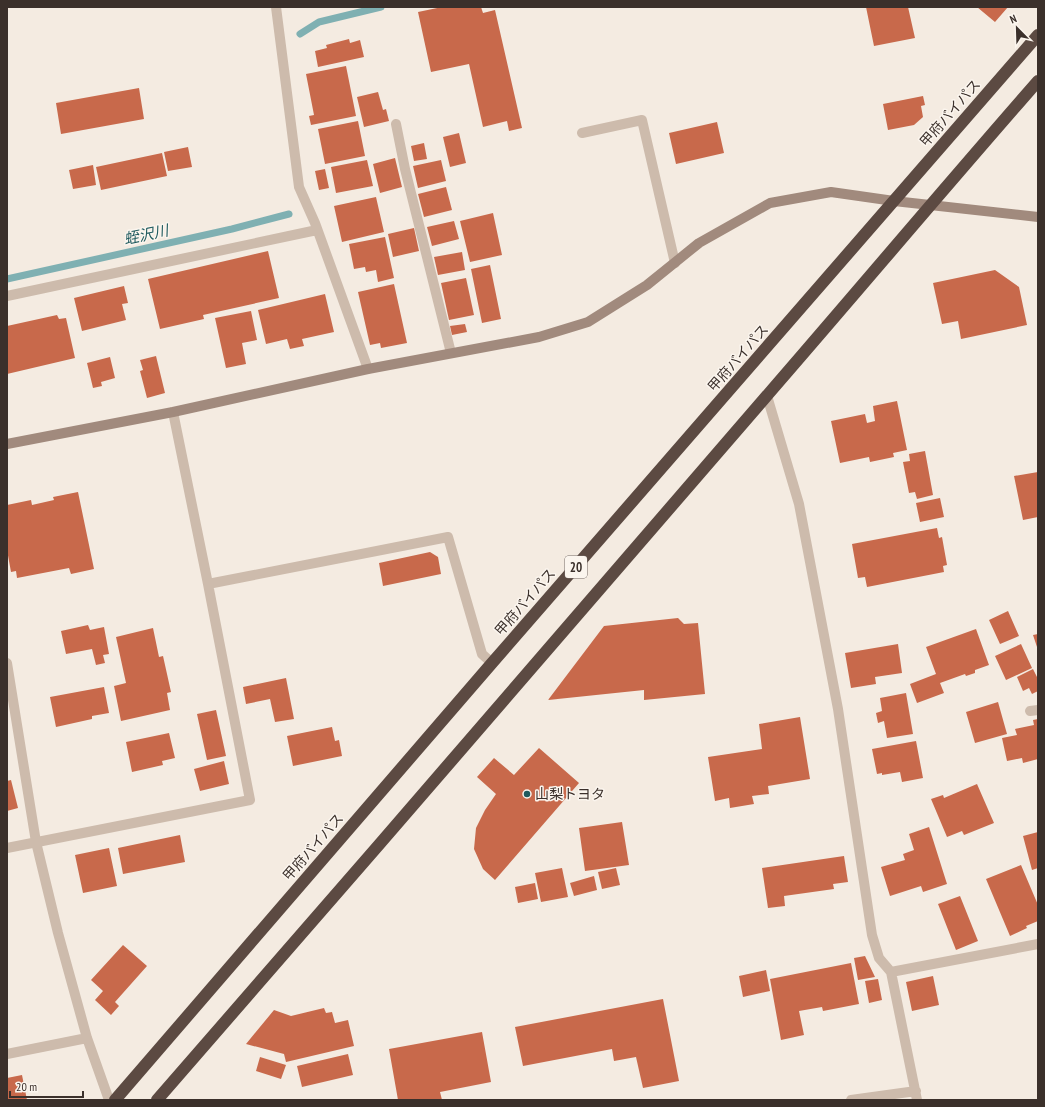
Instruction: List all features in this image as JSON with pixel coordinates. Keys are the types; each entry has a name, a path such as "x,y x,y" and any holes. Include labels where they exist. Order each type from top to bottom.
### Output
{"highway":[{"name":"甲府バイパス","path":"116,1100 492,663 1038,35"},
{"name":"20","path":"157,1100 767,396 929,205 1038,81"}],"street":[{"path":"276,7 299,187 317,230 368,369"},
{"path":"582,133 642,120 675,263"},
{"path":"396,124 405,169 451,353"},
{"path":"7,444 173,412 368,369 539,337 588,322 647,285 699,243 770,203 831,192 894,201 1038,217"},
{"path":"7,296 317,230"},
{"path":"767,396 799,504 838,709 872,935 880,958 891,972 908,1064 916,1096 852,1100"},
{"path":"7,848 250,800 173,412"},
{"path":"208,584 448,537 482,654 492,663"},
{"path":"7,663 36,842 58,933 87,1038 109,1100"},
{"path":"891,972 1038,944"},
{"path":"7,1054 87,1038"}],"building":[{"path":"442,7 481,7 483,13 495,10 522,128 509,131 507,121 483,127 469,64 431,72 418,12"},
{"path":"866,7 908,7 915,38 874,46"},
{"path":"977,7 1008,7 995,22"},
{"path":"349,39 350,43 360,40 364,57 318,67 315,51 327,48 326,45"},
{"path":"346,66 356,116 311,125 309,116 314,115 306,74"},
{"path":"139,88 144,119 61,134 56,103"},
{"path":"378,92 383,110 386,109 389,121 364,127 357,97"},
{"path":"923,96 925,105 921,106 923,117 914,125 888,130 883,104"},
{"path":"358,121 365,156 325,164 318,129"},
{"path":"717,122 724,153 676,164 669,133"},
{"path":"459,133 466,163 450,167 443,137"},
{"path":"424,143 427,159 414,161 411,146"},
{"path":"188,147 192,167 168,171 164,152"},
{"path":"162,153 167,176 101,190 96,167"},
{"path":"395,158 402,187 380,193 373,164"},
{"path":"367,160 373,186 336,193 331,167"},
{"path":"441,160 446,181 418,188 413,166"},
{"path":"93,165 96,185 73,189 69,170"},
{"path":"325,169 329,188 319,190 315,171"},
{"path":"446,187 452,210 424,217 418,194"},
{"path":"376,197 384,232 342,242 334,206"},
{"path":"493,213 502,255 470,262 460,221"},
{"path":"454,221 459,239 432,246 427,227"},
{"path":"414,228 419,251 393,257 388,234"},
{"path":"385,237 394,278 378,282 376,270 366,272 365,267 354,269 349,244"},
{"path":"268,251 279,298 203,315 204,319 160,329 148,279"},
{"path":"462,252 465,270 438,275 434,257"},
{"path":"490,265 501,319 482,323 471,269"},
{"path":"995,270 1019,287 1027,325 961,339 958,321 942,324 933,283"},
{"path":"466,278 474,315 449,320 441,283"},
{"path":"394,284 407,343 381,348 380,343 370,345 358,292"},
{"path":"124,286 128,303 122,304 126,320 82,331 74,298"},
{"path":"325,294 334,332 302,339 304,346 290,349 287,339 266,344 258,310"},
{"path":"251,311 257,340 242,343 246,364 226,368 215,318"},
{"path":"57,315 59,319 66,318 75,358 7,374 7,326"},
{"path":"465,324 467,332 452,335 450,326"},
{"path":"156,356 165,393 147,398 140,371 143,370 140,360"},
{"path":"110,357 115,378 101,382 102,386 93,388 87,363"},
{"path":"897,401 907,450 893,453 894,457 870,462 869,457 840,463 831,421 865,414 867,423 875,421 873,406"},
{"path":"925,451 933,495 917,499 915,492 909,493 903,462 910,461 909,454"},
{"path":"1038,472 1038,517 1023,520 1014,476"},
{"path":"78,492 94,569 71,574 69,568 17,578 16,571 11,572 7,550 7,505 31,500 32,505 54,500 53,497"},
{"path":"940,498 944,517 920,522 916,503"},
{"path":"937,528 939,538 942,537 947,565 943,566 944,572 867,587 865,577 858,578 852,544"},
{"path":"430,552 438,557 441,574 383,586 379,563"},
{"path":"1008,611 1019,636 1000,644 989,620"},
{"path":"678,618 684,624 698,623 705,694 644,700 644,690 548,700 604,626"},
{"path":"88,625 90,630 104,627 109,654 103,655 105,663 96,665 92,649 66,654 61,631"},
{"path":"153,628 159,657 163,656 171,692 167,693 170,710 121,721 114,686 126,683 116,637"},
{"path":"976,629 989,665 975,670 975,673 966,676 965,674 940,683 944,693 917,703 910,684 936,674 926,647"},
{"path":"1038,634 1038,650 1033,635"},
{"path":"898,644 902,673 875,677 876,684 851,688 845,653"},
{"path":"1021,644 1032,668 1006,680 995,656"},
{"path":"1033,669 1038,679 1038,691 1032,694 1029,688 1023,691 1017,677"},
{"path":"286,678 294,719 275,722 270,699 246,704 243,687"},
{"path":"104,687 109,713 92,716 92,719 56,727 50,697"},
{"path":"906,693 913,734 887,738 884,721 878,723 876,713 882,711 880,698"},
{"path":"998,702 1007,734 975,743 966,712"},
{"path":"216,710 226,756 207,760 197,714"},
{"path":"800,717 810,779 768,786 769,794 752,796 754,804 730,808 729,798 715,801 708,757 762,749 759,724"},
{"path":"1038,719 1038,759 1023,763 1022,758 1007,761 1002,738 1017,735 1015,729 1034,725 1033,720"},
{"path":"332,727 335,741 339,740 342,756 293,766 287,736"},
{"path":"169,733 175,758 162,761 163,765 132,772 126,742"},
{"path":"916,741 923,778 902,782 900,772 882,775 882,773 877,774 872,749"},
{"path":"539,748 579,783 495,880 483,869 474,849 476,828 485,810 496,794 477,777 494,758 514,775"},
{"path":"224,761 229,784 200,791 194,769"},
{"path":"11,780 18,808 7,811 7,781"},
{"path":"977,784 994,823 964,835 962,831 947,837 931,799 943,795 944,798"},
{"path":"622,822 629,865 585,871 579,828"},
{"path":"929,827 947,884 923,892 921,886 890,896 881,867 905,860 903,854 914,850 909,834"},
{"path":"1038,832 1038,868 1032,870 1023,836"},
{"path":"180,835 185,862 123,874 118,848"},
{"path":"109,848 117,886 83,893 75,855"},
{"path":"844,856 848,882 833,884 834,889 784,896 785,906 768,908 762,868"},
{"path":"1021,865 1038,905 1038,921 1026,926 1027,928 1010,936 986,879"},
{"path":"562,868 568,897 541,902 535,873"},
{"path":"616,868 620,885 602,889 598,872"},
{"path":"594,876 597,890 574,896 570,883"},
{"path":"535,883 538,899 518,903 515,887"},
{"path":"960,896 978,941 956,950 938,904"},
{"path":"123,945 147,966 115,1002 119,1006 111,1015 95,1000 103,991 91,980"},
{"path":"865,956 875,977 858,980 854,958"},
{"path":"851,963 859,1004 823,1011 822,1007 799,1011 804,1035 781,1040 770,979"},
{"path":"766,970 770,991 743,997 739,976"},
{"path":"933,976 939,1005 912,1011 906,982"},
{"path":"878,979 882,1000 869,1003 865,981"},
{"path":"663,999 679,1081 643,1088 636,1057 614,1061 612,1049 523,1066 515,1027"},
{"path":"324,1008 326,1013 332,1012 335,1023 348,1020 354,1046 286,1062 284,1054 246,1044 274,1010 291,1016"},
{"path":"482,1032 491,1082 440,1092 442,1100 398,1100 389,1049"},
{"path":"348,1054 353,1075 302,1087 297,1066"},
{"path":"260,1057 286,1065 281,1079 256,1071"},
{"path":"22,1075 27,1100 7,1100 7,1078"}],"waterway":[{"name":"蛭沢川","path":"300,34 319,22 381,7"},
{"name":"蛭沢川","path":"7,279 232,229 289,214"}],"place":[{"name":"山梨トヨタ","path":"527,794"}]}
